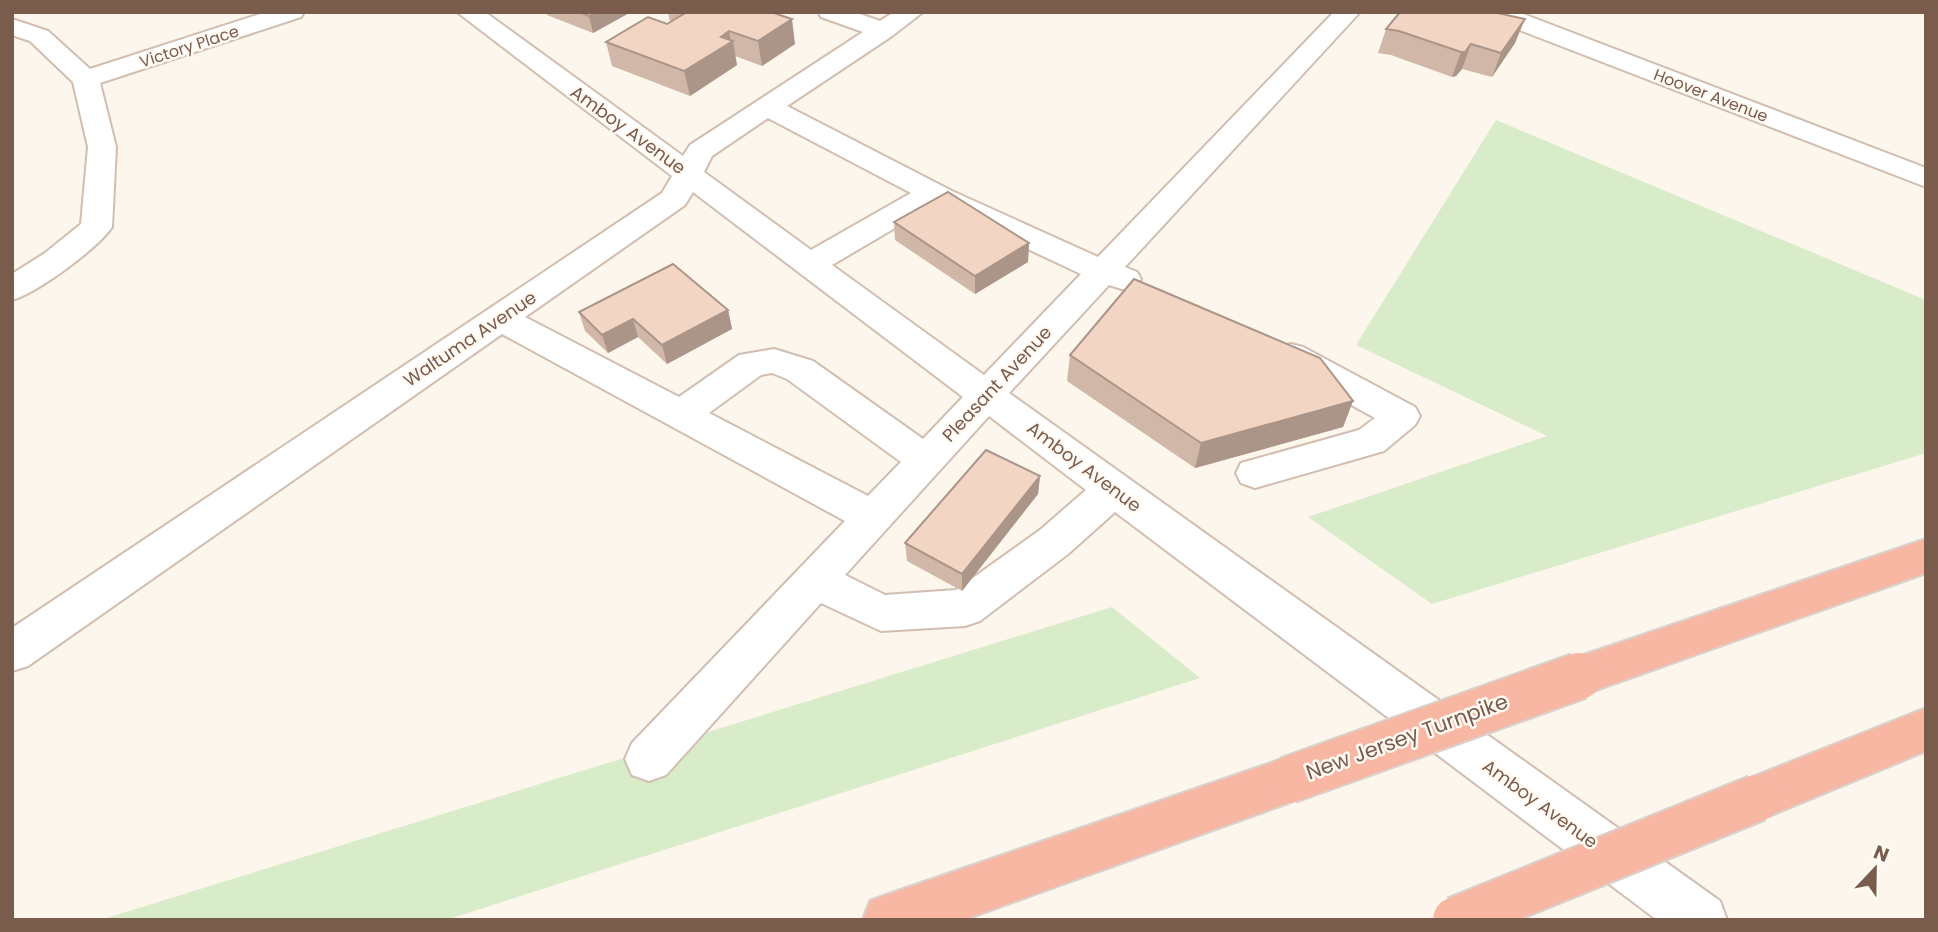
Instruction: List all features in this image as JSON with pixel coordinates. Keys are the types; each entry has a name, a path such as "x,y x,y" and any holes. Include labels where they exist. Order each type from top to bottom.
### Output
{"highway":[{"name":"New Jersey Turnpike","path":"889,920 1926,556"},
{"path":"1456,920 1926,729"}],"street":[{"name":"Victory Place","path":"86,79 292,12"},
{"path":"830,12 897,22"},
{"name":"Pleasant Avenue","path":"649,758 925,460 1348,12"},
{"name":"Hoover Avenue","path":"1495,12 1926,178"},
{"name":"Amboy Avenue","path":"485,16 689,174 988,394 1344,662 1701,920"},
{"name":"Waltuma Avenue","path":"12,652 674,199 700,151 897,22"},
{"path":"12,26 39,36 86,79 102,147 96,227 56,260 12,289"},
{"path":"768,107 933,193 1153,291"},
{"path":"811,264 933,193"},
{"path":"500,318 873,517"},
{"path":"1255,473 1371,441 1402,416 1265,343"},
{"path":"681,415 752,364 774,361 800,370 925,460"},
{"path":"815,580 881,613 965,608 1054,542 1114,489"}],"green space":[{"path":"1496,120 1926,300 1926,453 1432,604 1308,517 1547,436 1356,345"},
{"path":"1112,607 1200,678 446,920 100,920"}],"building":[{"path":"687,12 771,12 792,19 758,41 729,31 721,37 733,41 684,71 606,42 648,17 667,24"},
{"path":"1400,12 1493,12 1525,19 1501,53 1471,44 1465,52 1461,52 1386,29"},
{"path":"948,192 1029,243 975,276 894,222"},
{"path":"673,264 728,310 662,345 633,319 602,335 579,312"},
{"path":"1134,279 1320,358 1353,401 1201,443 1070,355"},
{"path":"986,450 1040,476 962,574 905,543"}]}
